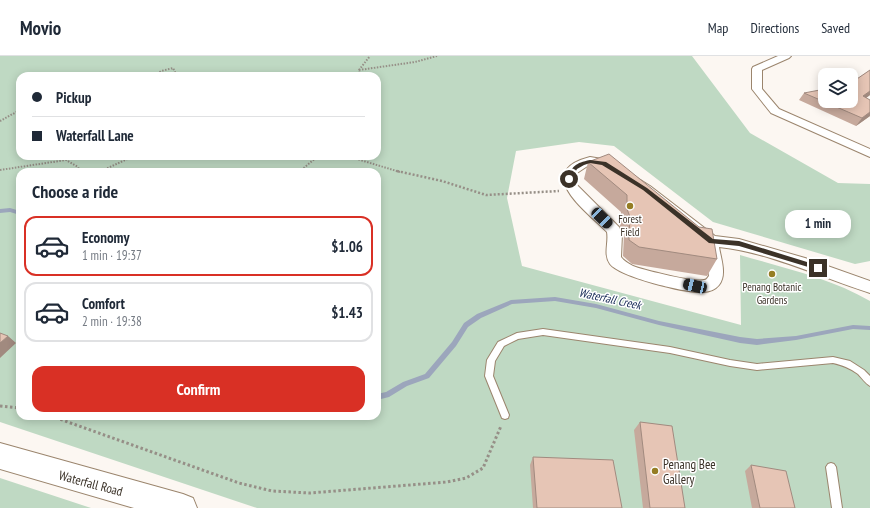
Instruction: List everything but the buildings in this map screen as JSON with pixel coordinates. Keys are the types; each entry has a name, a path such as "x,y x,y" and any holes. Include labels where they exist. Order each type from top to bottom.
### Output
{"street":[{"path":"786,56 757,69 757,89 776,111 870,153"},
{"path":"711,242 716,276 715,281 710,285 703,287 695,286 630,271 617,264 614,259 614,230 573,190 569,184 569,179 575,168 582,163 604,163 645,189 711,242 739,244 805,263 870,286"},
{"name":"Waterfall Road","path":"0,456 183,508"}],"lane":[{"path":"505,415 489,376 491,360 501,344 517,336 543,332 670,350 730,363 757,367 833,360 847,363 861,372 870,382"},
{"path":"831,467 837,508"}],"path":[{"path":"360,70 370,56"},
{"path":"360,70 415,62 437,56"},
{"path":"160,72 173,68 175,72"},
{"path":"0,121 16,112"},
{"path":"0,170 66,160 78,168"},
{"path":"108,168 125,160"},
{"path":"304,168 313,160"},
{"path":"360,160 404,173 442,181 486,195 573,190"},
{"path":"0,406 16,408"},
{"path":"62,420 239,483 272,491 310,493 448,482 466,478 483,468 505,415"}],"green space":[{"name":"Penang Botanic Gardens","path":"0,56 692,56 750,133 838,183 870,184 870,261 855,264 713,222 614,146 579,142 516,151 507,198 522,266 741,325 740,255 823,280 870,301 870,508 257,508 0,422"},
{"path":"0,478 91,508 0,508"}],"waterway":[{"name":"Waterfall Creek","path":"0,211 10,210 16,212"},
{"name":"Waterfall Creek","path":"381,396 387,395 405,384 427,376 454,344 466,325 479,316 511,302 555,299 596,306 659,323 740,340 757,342 796,338 853,327 870,328"}],"place":[{"name":"Forest Field","path":"630,206"},
{"name":"Penang Botanic Gardens","path":"772,274"},
{"name":"Penang Bee Gallery","path":"655,471"}],"route":[{"path":"569,179 575,168 582,163 604,163 645,189 711,242 739,244 818,268"}]}
